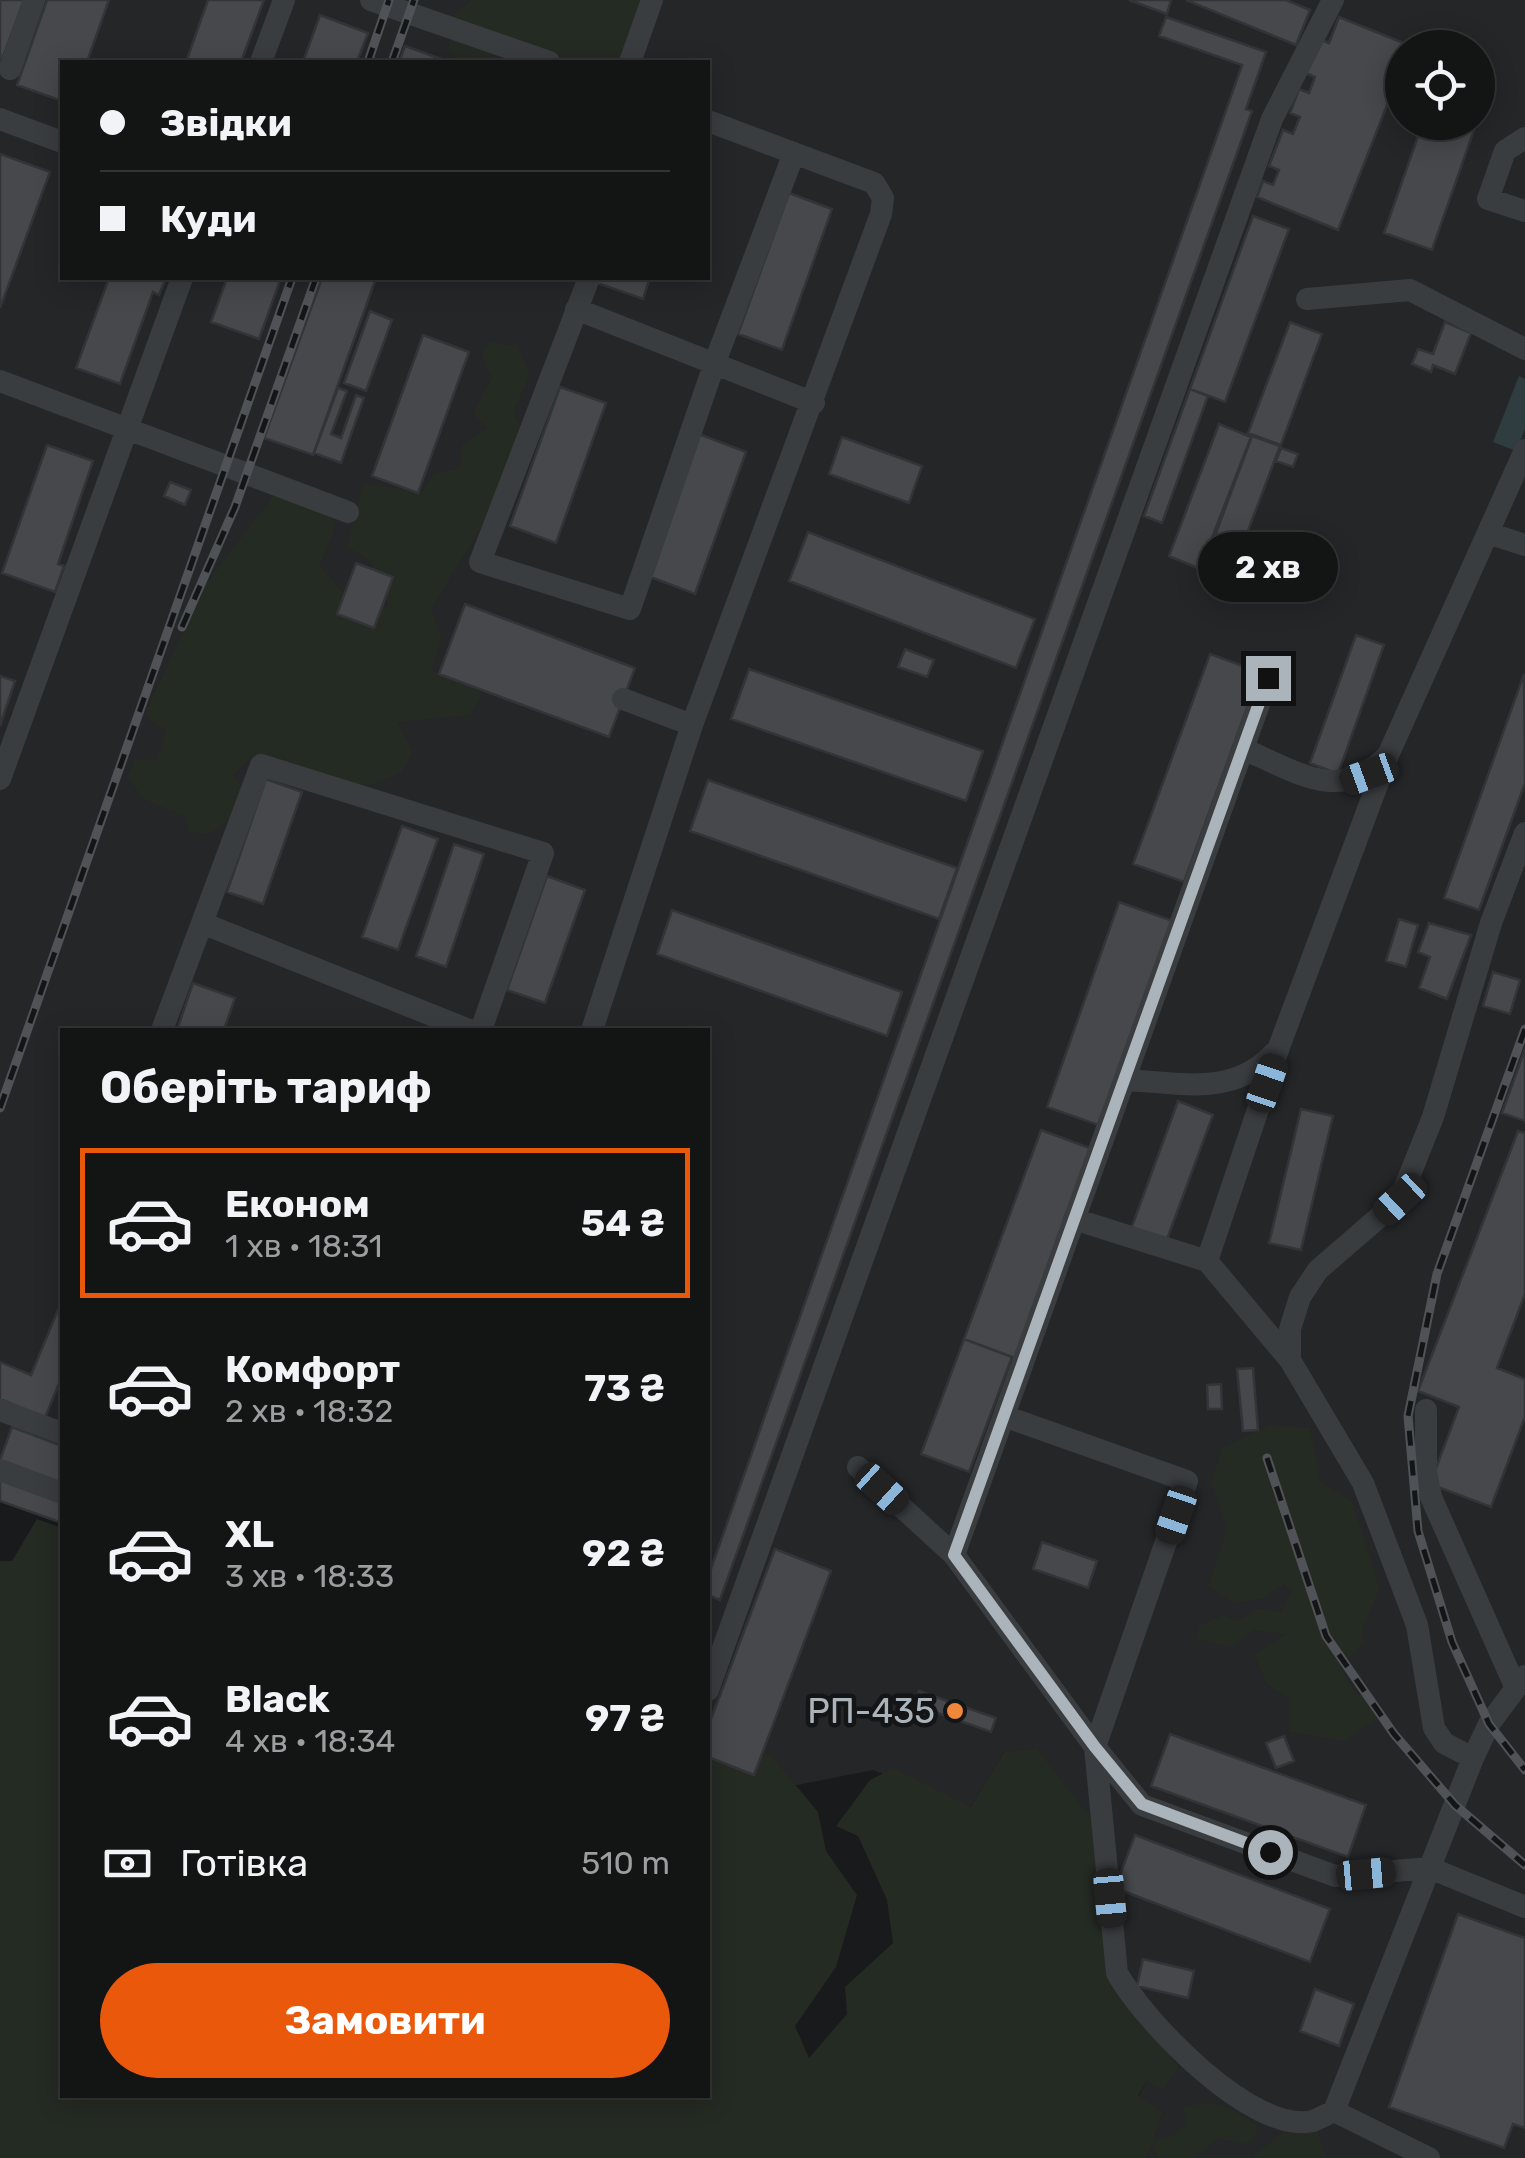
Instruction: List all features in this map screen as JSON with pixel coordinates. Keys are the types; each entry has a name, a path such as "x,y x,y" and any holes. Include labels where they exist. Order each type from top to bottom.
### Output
{"street":[{"path":"10,69 34,0"},
{"path":"262,60 284,0"},
{"path":"371,0 544,60"},
{"path":"631,60 652,0"},
{"path":"710,1678 1272,118 1333,0"},
{"path":"0,119 60,141"},
{"path":"593,1028 692,725 882,214 883,198 874,183 710,122"},
{"path":"1525,138 1505,151 1488,199 1525,211"},
{"path":"587,280 480,562 630,609 715,362 794,153"},
{"path":"0,779 181,280"},
{"path":"1308,300 1410,290 1525,349"},
{"path":"576,309 814,403"},
{"path":"0,382 348,512"},
{"path":"1207,1261 1280,1047 1390,754 1525,450"},
{"path":"1488,533 1525,545"},
{"path":"954,1555 1268,678"},
{"path":"623,700 692,725"},
{"path":"1243,749 1325,782 1347,782 1369,774 1390,754"},
{"path":"163,1028 261,765 543,853 482,1028"},
{"path":"1290,1360 1290,1329 1300,1297 1318,1270 1400,1199 1433,1117 1491,923 1525,833"},
{"path":"202,923 464,1028"},
{"path":"1124,1080 1226,1084 1256,1072 1280,1047"},
{"path":"1074,1219 1207,1261 1290,1360 1363,1483 1417,1625 1434,1728 1444,1743 1474,1758"},
{"path":"1004,1416 1187,1482 1095,1747 1117,1974 1130,1997 1198,2070 1280,2117 1310,2122 1334,2111 1474,1758 1489,1724 1520,1681 1431,1497 1426,1472 1426,1410"},
{"path":"3,1419 60,1424"},
{"path":"858,1467 954,1555 1095,1747 1142,1804 1335,1876 1430,1868 1525,1906"},
{"path":"0,1470 60,1492"},
{"path":"1334,2111 1429,2158"}],"shaded area":[{"path":"0,0 1525,0 1525,2158 1146,2158 1163,2112 1138,2097 1147,2081 1179,2066 1114,1989 1094,1822 1004,1752 971,1807 873,1770 757,1793 710,1761 710,1028 60,1028 60,1522 0,1501"},
{"path":"471,0 640,0 622,60 457,60 448,49 455,14"},
{"path":"490,342 518,347 530,375 514,411 521,431 493,508 431,609 442,638 431,671 473,677 482,695 470,715 397,722 413,751 402,772 353,793 286,761 253,756 233,775 247,792 240,811 210,834 189,832 184,816 143,799 127,776 135,759 157,760 166,731 144,715 207,583 275,493 300,492 337,522 320,566 348,598 347,612 389,606 369,560 347,547 363,484 423,491 434,473 459,469 462,445 487,429 473,413 492,378 481,354"},
{"path":"1519,376 1525,379 1525,429 1516,451 1493,442"},
{"path":"1270,1425 1310,1428 1321,1482 1352,1502 1380,1589 1363,1627 1364,1642 1340,1666 1356,1694 1376,1698 1376,1720 1345,1741 1289,1732 1290,1699 1267,1684 1254,1655 1286,1634 1255,1630 1231,1647 1196,1639 1199,1626 1223,1615 1238,1621 1260,1608 1280,1612 1292,1592 1284,1584 1264,1598 1234,1603 1208,1586 1227,1528 1211,1482 1222,1448"},
{"path":"37,1519 60,1527 60,2098 710,2098 710,1759 770,1754 818,1812 826,1851 857,1895 836,1967 795,2026 809,2058 847,2014 845,1987 893,1943 887,1900 858,1836 836,1826 870,1780 894,1768 971,1807 1004,1752 1037,1749 1094,1822 1114,1989 1179,2066 1163,2090 1147,2081 1138,2096 1163,2112 1153,2141 1172,2136 1186,2124 1183,2108 1204,2104 1231,2109 1258,2126 1254,2139 1243,2144 1220,2138 1193,2158 1157,2158 1152,2144 1146,2158 0,2158 0,1561 12,1561"},
{"path":"1291,2125 1318,2133 1326,2158 1252,2158"}],"building":[{"path":"0,0 24,0 0,65"},
{"path":"47,0 109,0 88,60 60,60 60,100 17,85"},
{"path":"208,0 264,0 242,60 187,60"},
{"path":"1129,0 1171,0 1167,14"},
{"path":"1186,0 1286,0 1310,10 1296,45"},
{"path":"320,15 368,33 358,60 304,60"},
{"path":"1166,17 1266,52 1246,109 1252,111 720,1600 710,1596 710,1571 1242,65 1159,36"},
{"path":"1339,17 1385,36 1385,110 1338,230 1257,197 1263,181 1273,185 1279,170 1269,166 1283,130 1293,134 1300,117 1290,113 1299,89 1309,93 1315,77 1306,73 1319,39 1329,43"},
{"path":"405,46 444,60 400,60"},
{"path":"1417,140 1470,140 1432,250 1384,233"},
{"path":"0,154 50,172 0,308"},
{"path":"789,193 832,209 782,350 738,334"},
{"path":"1253,216 1289,229 1225,402 1190,389"},
{"path":"108,280 165,280 159,295 153,292 120,384 76,368"},
{"path":"226,280 280,280 259,339 211,322"},
{"path":"321,280 375,280 313,455 264,438"},
{"path":"598,280 649,280 643,299 597,283"},
{"path":"370,311 392,320 366,391 344,383"},
{"path":"1290,322 1322,334 1281,445 1248,433"},
{"path":"1445,322 1471,333 1455,374 1433,365 1431,372 1412,364 1418,349 1433,354"},
{"path":"423,335 469,352 418,493 372,476"},
{"path":"560,387 606,403 556,543 510,526"},
{"path":"338,388 347,391 331,434 341,438 356,395 364,398 341,463 314,453"},
{"path":"1190,389 1208,396 1162,523 1144,516"},
{"path":"1219,424 1251,437 1200,569 1169,556"},
{"path":"699,434 746,452 695,594 648,576"},
{"path":"1252,436 1280,446 1240,552 1213,541"},
{"path":"842,437 922,466 909,503 829,474"},
{"path":"47,445 93,461 58,564 64,566 55,592 2,573"},
{"path":"1281,448 1298,454 1293,467 1276,461"},
{"path":"170,482 191,490 185,505 164,496"},
{"path":"808,532 1035,619 1016,668 789,581"},
{"path":"356,563 393,577 374,628 337,614"},
{"path":"465,604 635,668 609,737 439,674"},
{"path":"1356,635 1384,645 1338,774 1310,763"},
{"path":"905,649 934,660 927,677 898,667"},
{"path":"1210,654 1260,672 1184,882 1133,864"},
{"path":"749,669 983,751 966,801 731,719"},
{"path":"1524,674 1525,783 1479,910 1444,898"},
{"path":"0,676 15,681 0,726"},
{"path":"266,779 302,792 263,904 227,892"},
{"path":"708,780 957,868 939,919 690,831"},
{"path":"402,826 438,839 398,950 362,937"},
{"path":"454,844 484,854 446,967 416,956"},
{"path":"547,876 585,890 545,1003 507,990"},
{"path":"1119,902 1173,921 1101,1126 1047,1107"},
{"path":"672,910 902,992 887,1036 657,954"},
{"path":"1399,919 1418,925 1406,967 1386,961"},
{"path":"1429,923 1471,935 1447,999 1419,988 1430,957 1418,952"},
{"path":"1493,972 1520,980 1510,1014 1483,1006"},
{"path":"193,983 235,998 225,1028 178,1028"},
{"path":"1525,1049 1525,1121 1502,1113"},
{"path":"1178,1101 1213,1115 1166,1242 1131,1229"},
{"path":"1301,1109 1333,1116 1301,1250 1269,1243"},
{"path":"1041,1130 1095,1150 1018,1359 964,1339"},
{"path":"1518,1131 1525,1133 1525,1294 1497,1368 1525,1379 1525,1417 1491,1507 1430,1484 1459,1407 1418,1391"},
{"path":"60,1305 60,1381 45,1418 0,1399 0,1362 31,1375"},
{"path":"964,1339 1012,1357 969,1472 921,1454"},
{"path":"1253,1368 1258,1430 1243,1431 1237,1369"},
{"path":"1221,1384 1222,1409 1208,1409 1207,1385"},
{"path":"12,1427 60,1445 60,1483 0,1460"},
{"path":"0,1478 60,1500 60,1522 0,1501"},
{"path":"1042,1542 1097,1561 1088,1588 1033,1569"},
{"path":"775,1549 831,1571 754,1775 710,1758 710,1722"},
{"name":"РП-435","path":"919,1691 996,1718 991,1732 915,1705"},
{"path":"1170,1734 1366,1805 1348,1857 1151,1786"},
{"path":"1284,1736 1294,1761 1276,1768 1266,1743"},
{"path":"1135,1835 1330,1909 1310,1962 1115,1888"},
{"path":"1458,1914 1525,1938 1525,2128 1513,2124 1504,2148 1389,2107"},
{"path":"1143,1959 1194,1971 1188,1998 1137,1986"},
{"path":"1315,1989 1354,2004 1339,2046 1300,2031"}],"railway":[{"path":"369,60 389,0"},
{"path":"393,60 414,0"},
{"path":"0,1108 291,280"},
{"path":"182,627 235,507 315,280"},
{"path":"1525,1029 1437,1274 1408,1416 1418,1531 1452,1642 1489,1724 1525,1770"},
{"path":"1267,1458 1326,1636 1394,1734 1455,1805 1525,1865"}],"place":[{"name":"РП-435","path":"955,1711"}],"route":[{"path":"1268,678 954,1555 1095,1747 1142,1804 1270,1852"}]}
